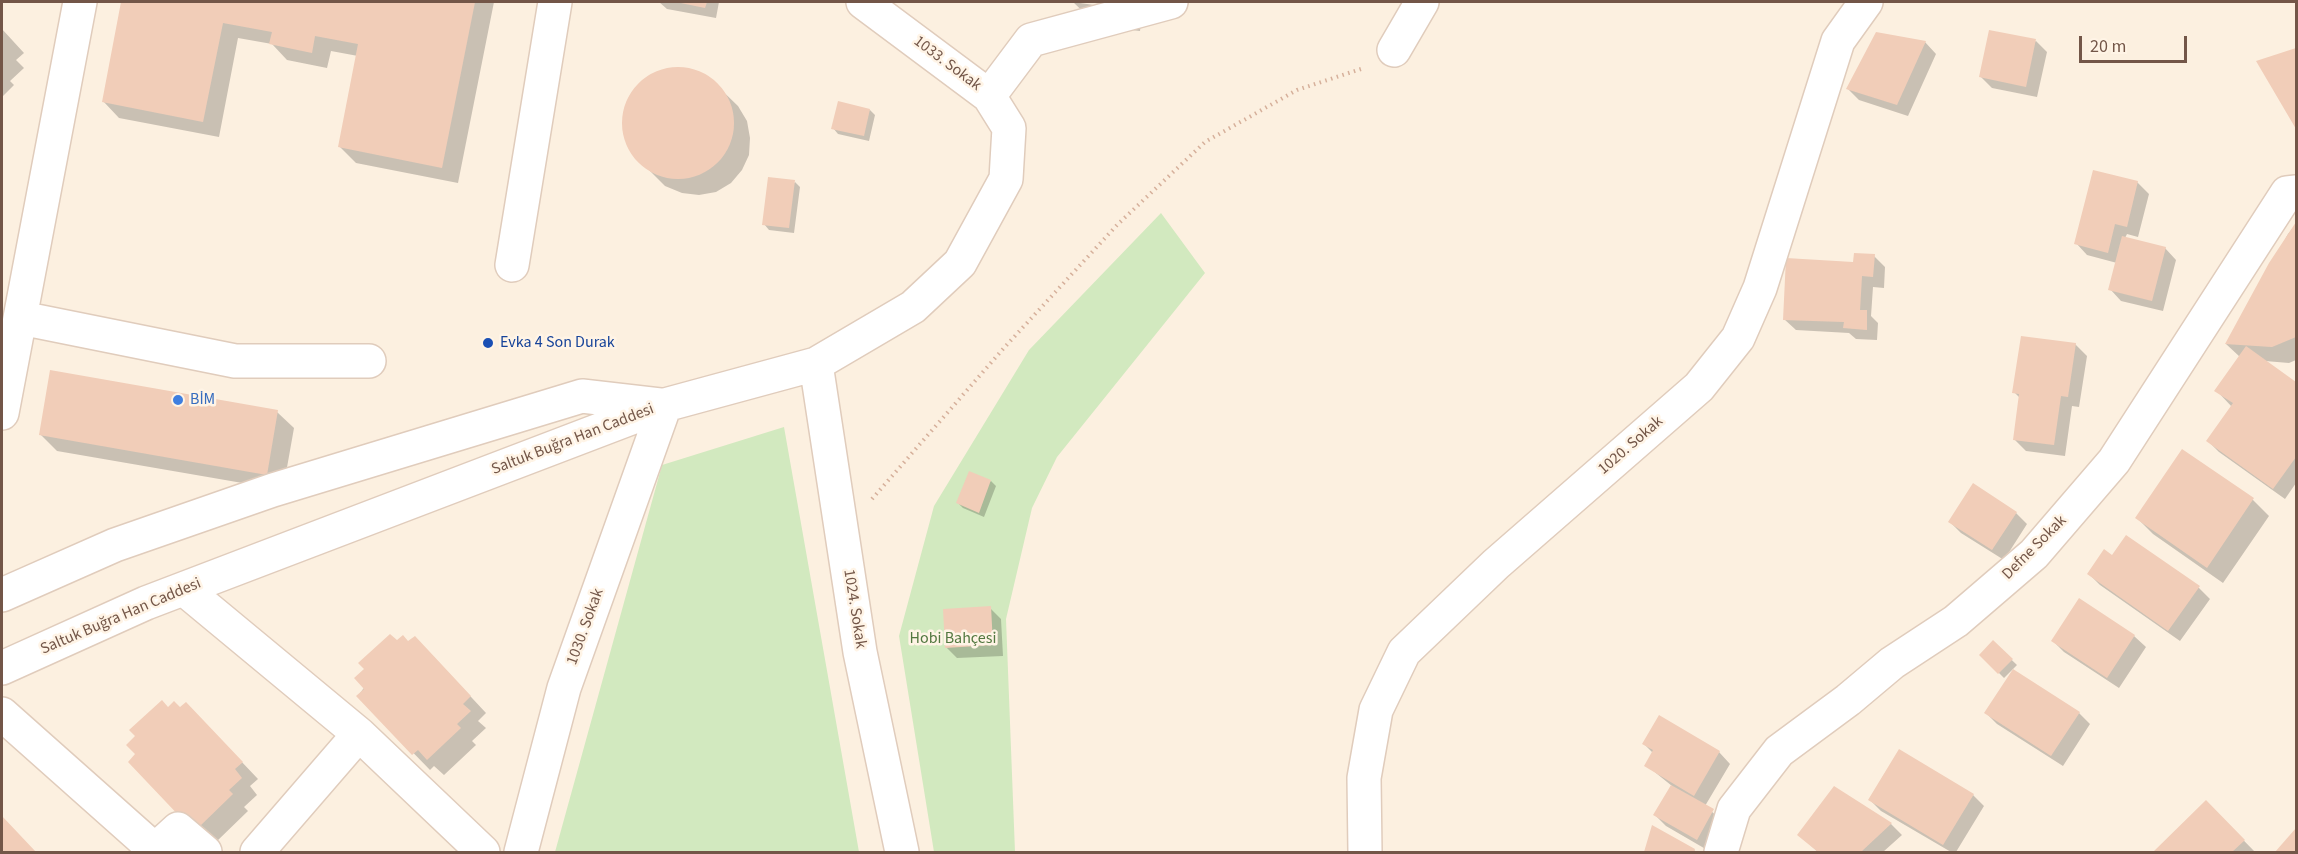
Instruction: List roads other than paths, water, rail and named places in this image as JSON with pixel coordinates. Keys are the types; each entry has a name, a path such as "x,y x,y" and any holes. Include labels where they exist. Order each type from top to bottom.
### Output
{"street":[{"path":"2,411 80,2"},
{"path":"512,265 555,2"},
{"name":"1033. Sokak","path":"816,364 913,307 960,263 1006,178 1009,128 989,96 863,2"},
{"path":"989,96 1031,40 1171,2"},
{"path":"1394,50 1422,2"},
{"name":"1020. Sokak","path":"1365,852 1364,778 1376,710 1404,652 1496,564 1699,387 1738,338 1760,288 1838,41 1866,2"},
{"name":"Defne Sokak","path":"1721,852 1734,809 1779,751 1848,700 1892,663 1956,621 2034,554 2114,461 2287,194 2296,192"},
{"path":"21,318 235,361 369,360"},
{"path":"665,405 816,364"},
{"name":"1024. Sokak","path":"816,364 860,652 902,852"},
{"name":"Saltuk Buğra Han Caddesi","path":"2,595 115,545 273,490 582,396 665,405"},
{"name":"Saltuk Buğra Han Caddesi","path":"2,668 184,589 665,405"},
{"name":"1030. Sokak","path":"521,852 564,688 665,405"},
{"path":"184,589 359,734 483,852"},
{"path":"2,714 154,851 178,829 205,852"},
{"path":"257,852 359,734"}],"place":[{"name":"Evka 4 Son Durak","path":"488,343"},
{"name":"BİM","path":"178,400"}],"park label":[{"name":"Hobi Bahçesi","path":"953,639"}]}
